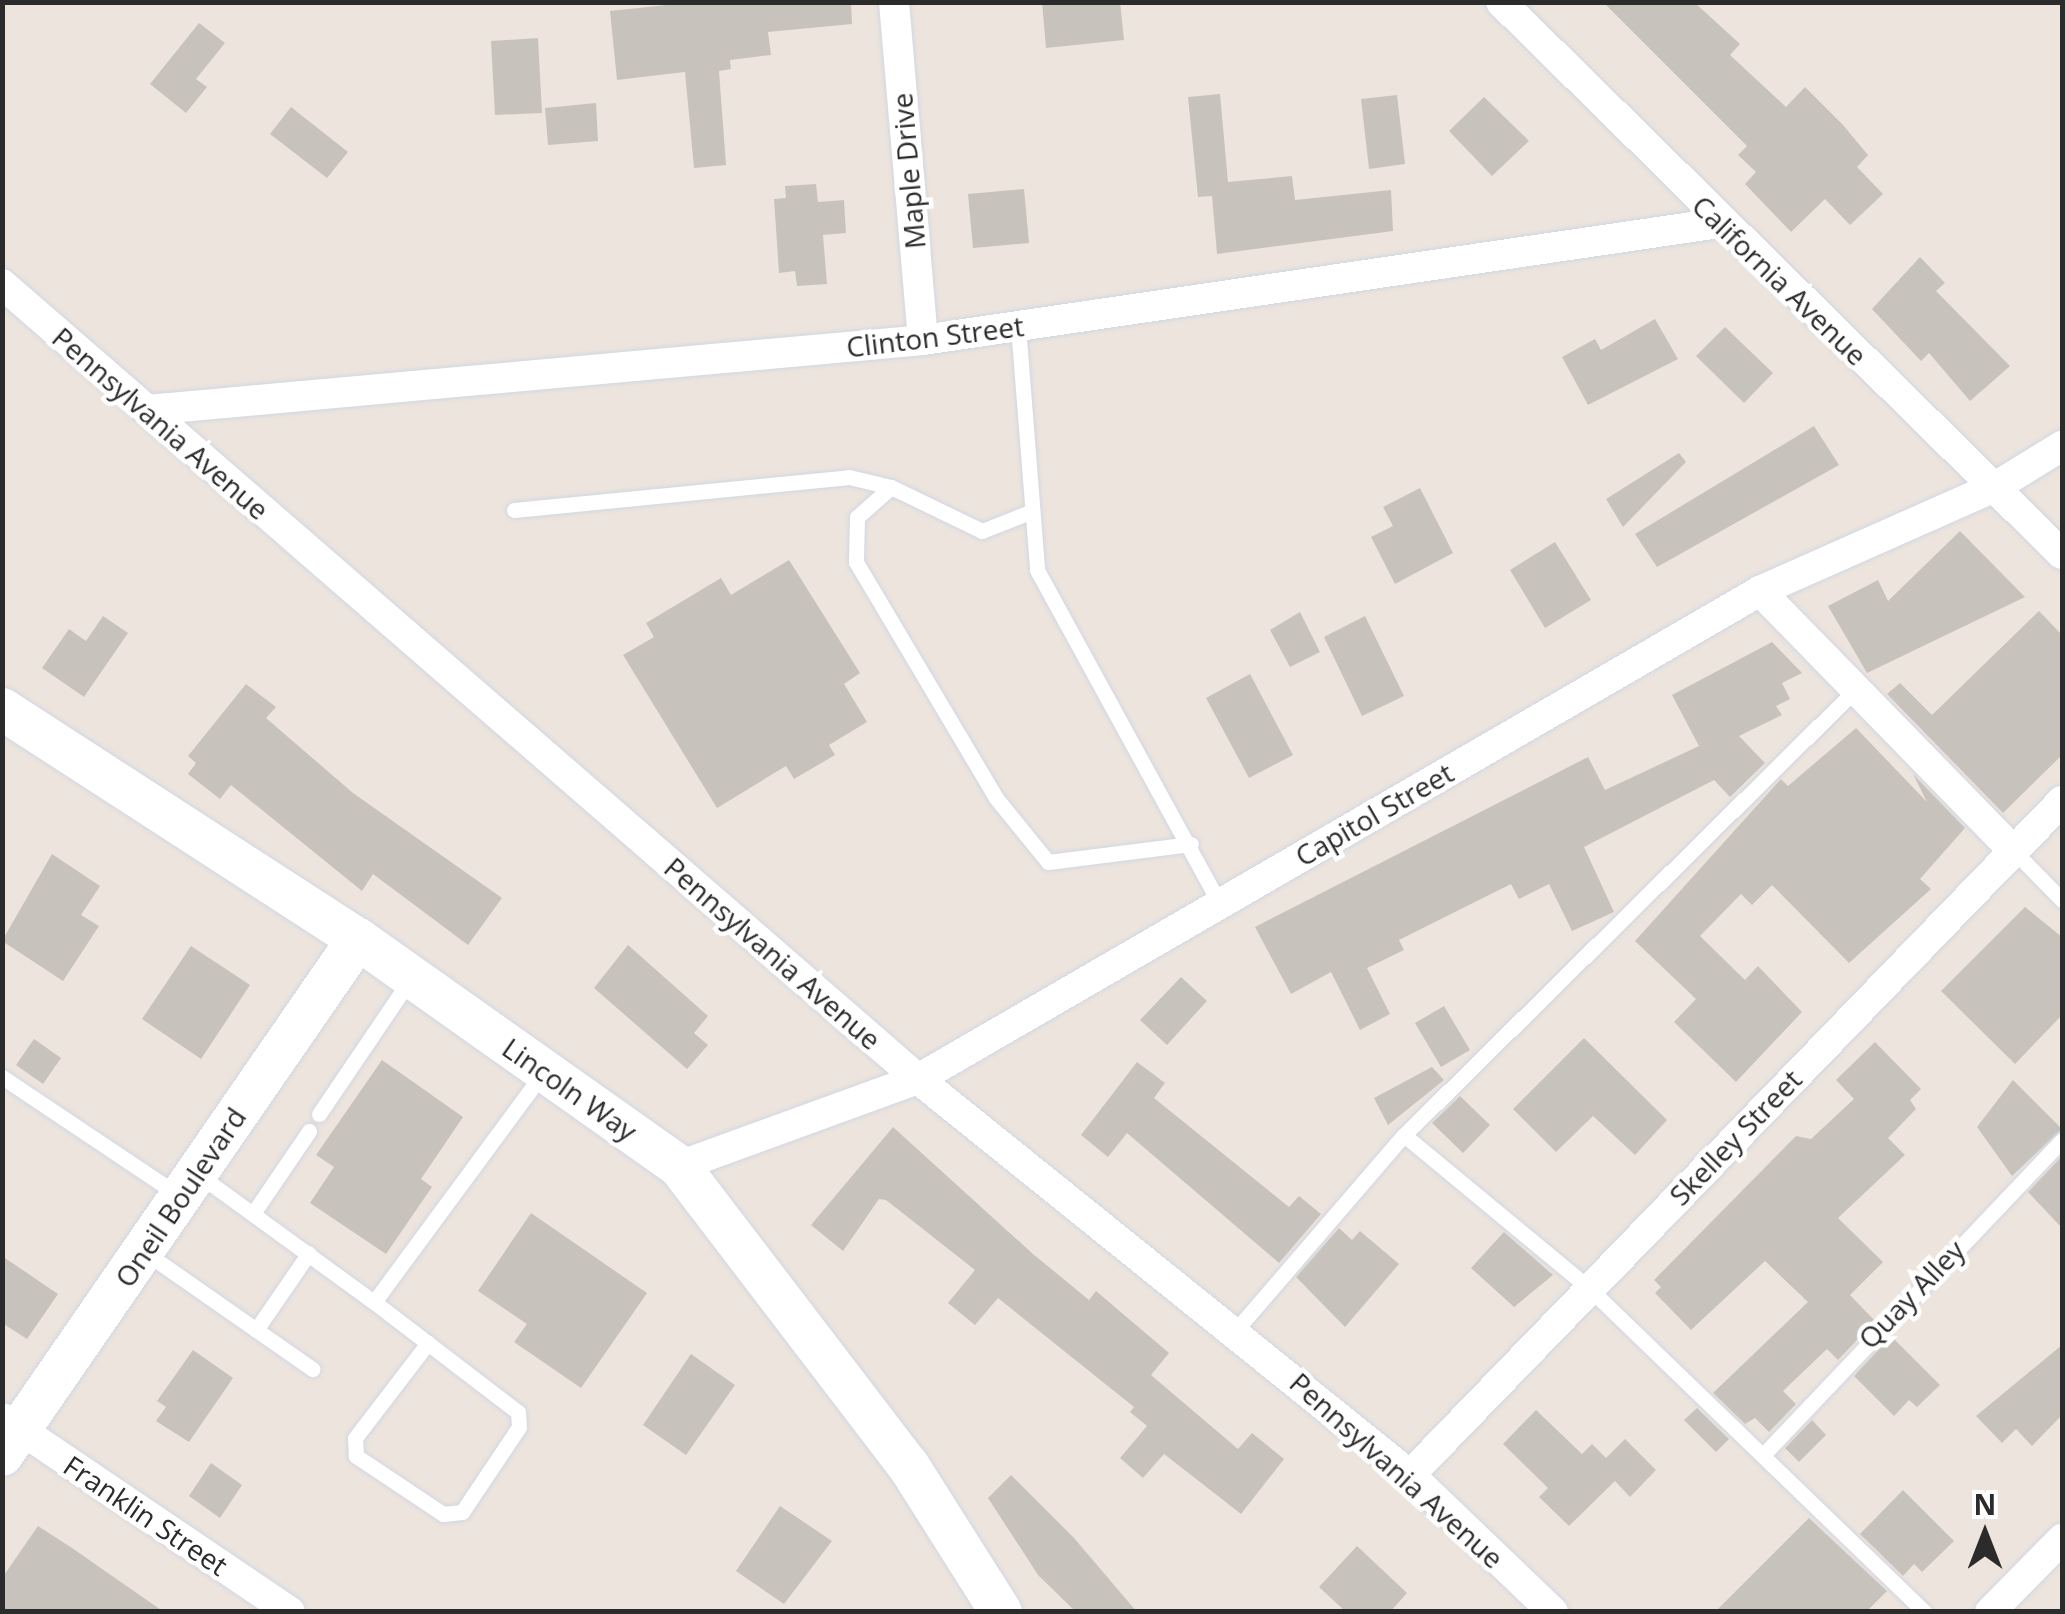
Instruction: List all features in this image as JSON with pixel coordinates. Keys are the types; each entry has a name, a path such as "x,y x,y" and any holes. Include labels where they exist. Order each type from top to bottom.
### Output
{"main road":[{"name":"Lincoln Way","path":"2,709 358,939 679,1166 908,1465 1001,1612"},
{"name":"Oneil Boulevard","path":"8,1434 143,1250 358,939"}],"street":[{"name":"Maple Drive","path":"894,2 922,340"},
{"name":"California Avenue","path":"1500,2 1719,224 2062,554"},
{"name":"Clinton Street","path":"147,410 922,340 1719,224"},
{"name":"Pennsylvania Avenue","path":"2,284 918,1078 1236,1330 1410,1475 1553,1612"},
{"name":"Capitol Street","path":"679,1166 918,1078 1760,591 1995,487 2062,446"},
{"path":"1760,591 1853,692 2011,848"},
{"name":"Skelley Street","path":"1410,1475 2011,848 2062,801"},
{"name":"Franklin Street","path":"8,1434 290,1612"},
{"path":"1990,1612 2062,1539"}],"lane":[{"path":"1018,326 1037,570 1191,844 1220,904"},
{"path":"514,510 849,476 891,487 982,531 1030,512"},
{"path":"891,487 856,517 856,562 996,798 1048,862 1191,844"},
{"path":"1236,1330 1404,1135 1853,692"},
{"path":"2011,848 2062,900"},
{"path":"319,1114 412,977"},
{"path":"374,1302 544,1071"},
{"path":"2,1077 188,1185 254,1212 374,1302 428,1343 518,1412 519,1428 462,1512 443,1514 356,1456 355,1438 428,1343"},
{"path":"254,1212 309,1132"},
{"path":"1404,1135 1590,1289 1765,1453 1924,1612"},
{"name":"Quay Alley","path":"1765,1453 2062,1140"},
{"path":"143,1250 312,1369"},
{"path":"256,1330 309,1253"}],"building":[{"path":"695,2 851,2 852,24 768,32 771,55 730,60 731,69 719,71 726,165 694,168 685,72 617,80 610,11"},
{"path":"1042,2 1120,2 1124,40 1046,48"},
{"path":"1603,2 1694,2 1740,44 1730,55 1786,107 1805,87 1843,125 1868,155 1857,167 1883,194 1850,225 1825,199 1791,232 1745,184 1756,172 1738,155 1747,146"},
{"path":"199,23 225,43 196,79 207,87 186,113 150,84"},
{"path":"538,38 542,113 495,115 491,41"},
{"path":"1220,94 1228,182 1292,176 1295,200 1391,190 1393,231 1217,254 1212,196 1198,197 1188,97"},
{"path":"1397,95 1405,164 1369,169 1361,99"},
{"path":"1484,97 1529,141 1492,176 1449,131"},
{"path":"596,103 598,141 548,145 545,108"},
{"path":"291,107 348,152 327,178 270,134"},
{"path":"816,184 818,202 844,200 846,233 823,235 827,284 797,286 795,271 779,273 774,199 786,198 785,186"},
{"path":"1024,189 1029,243 973,248 968,194"},
{"path":"1920,257 1945,283 1936,291 2010,366 1970,401 1929,353 1921,361 1872,309"},
{"path":"1655,319 1678,359 1588,405 1562,357 1595,339 1601,350"},
{"path":"1725,327 1773,373 1744,403 1696,356"},
{"path":"1814,426 1839,465 1657,567 1635,534"},
{"path":"1679,453 1686,462 1623,527 1606,499"},
{"path":"1420,488 1453,553 1395,584 1371,537 1393,526 1383,507"},
{"path":"1960,531 2025,597 1867,673 1828,606 1878,580 1888,601"},
{"path":"1555,542 1591,600 1545,628 1510,570"},
{"path":"789,560 860,673 844,684 867,722 829,745 835,755 794,779 786,766 717,808 623,655 654,637 646,623 721,578 731,595"},
{"path":"2039,611 2062,635 2062,755 2003,813 1887,694 1900,683 1932,715"},
{"path":"1300,612 1320,652 1290,667 1270,630"},
{"path":"103,616 128,633 84,697 42,668 69,629 86,641"},
{"path":"1365,616 1404,696 1362,716 1324,637"},
{"path":"1772,642 1802,673 1782,683 1790,699 1776,706 1782,715 1739,736 1765,763 1730,797 1714,780 1584,847 1614,912 1572,931 1549,884 1519,899 1511,884 1399,940 1404,950 1367,968 1390,1014 1360,1030 1331,972 1291,994 1255,927 1588,757 1605,790 1699,746 1672,695"},
{"path":"1250,674 1293,755 1249,778 1206,698"},
{"path":"246,684 276,707 266,718 353,793 502,898 468,945 373,874 362,891 231,785 220,799 188,774 196,763 188,756"},
{"path":"1856,728 1927,802 1913,774 1965,828 1920,879 1931,889 1849,963 1772,885 1752,905 1741,894 1700,936 1745,980 1758,966 1802,1012 1736,1082 1674,1022 1696,999 1635,941 1781,779 1788,786"},
{"path":"52,854 100,886 81,915 99,926 63,981 2,941"},
{"path":"2025,907 2062,937 2062,1015 2015,1064 1941,991"},
{"path":"628,945 708,1016 694,1033 708,1045 687,1069 594,988"},
{"path":"191,946 250,985 201,1059 142,1019"},
{"path":"1181,977 1207,1001 1167,1045 1140,1020"},
{"path":"1444,1006 1470,1050 1441,1067 1415,1023"},
{"path":"1584,1038 1667,1120 1635,1155 1593,1116 1556,1152 1513,1109"},
{"path":"34,1039 61,1058 43,1084 16,1065"},
{"path":"1875,1042 1921,1089 1910,1100 1916,1109 1888,1138 1905,1155 1838,1218 1883,1262 1850,1295 1875,1321 1838,1360 1827,1349 1783,1391 1796,1404 1769,1432 1755,1418 1745,1424 1713,1393 1808,1302 1765,1261 1691,1330 1655,1293 1661,1287 1654,1280 1796,1136 1811,1139 1854,1099 1836,1080"},
{"path":"382,1060 463,1117 421,1179 432,1187 386,1254 310,1203 334,1167 316,1155"},
{"path":"1137,1062 1165,1083 1154,1098 1289,1207 1299,1196 1321,1214 1279,1263 1127,1133 1108,1157 1081,1135"},
{"path":"1432,1067 1444,1080 1388,1125 1374,1098"},
{"path":"2013,1080 2062,1129 2012,1176 1977,1127"},
{"path":"1460,1096 1490,1125 1463,1153 1432,1123"},
{"path":"893,1127 1089,1300 1096,1291 1169,1353 1151,1375 1238,1449 1252,1433 1284,1459 1241,1514 1164,1454 1143,1478 1120,1458 1147,1426 1130,1412 1134,1407 998,1298 975,1325 948,1303 975,1270 886,1200 879,1199 843,1251 811,1225"},
{"path":"2062,1156 2062,1228 2028,1192"},
{"path":"531,1213 647,1293 581,1388 514,1342 527,1324 478,1291"},
{"path":"1339,1228 1352,1240 1360,1231 1399,1264 1345,1327 1296,1277"},
{"path":"1504,1232 1553,1275 1514,1307 1471,1268"},
{"path":"2,1256 58,1294 27,1339 2,1323"},
{"path":"1891,1336 1940,1385 1917,1407 1909,1400 1894,1416 1854,1376"},
{"path":"2062,1345 2062,1415 2032,1446 2016,1429 2002,1443 1976,1416"},
{"path":"193,1350 233,1378 189,1442 156,1421 166,1407 157,1401"},
{"path":"691,1354 735,1385 686,1455 643,1425"},
{"path":"1697,1408 1729,1439 1716,1452 1684,1420"},
{"path":"1536,1410 1582,1454 1592,1444 1606,1458 1625,1439 1656,1470 1630,1497 1615,1481 1569,1526 1539,1497 1548,1488 1503,1444"},
{"path":"1812,1420 1826,1435 1799,1462 1785,1448"},
{"path":"211,1463 242,1485 220,1518 189,1496"},
{"path":"1011,1475 1074,1538 1137,1612 1076,1612 1038,1575 988,1498"},
{"path":"1903,1490 1954,1541 1922,1572 1914,1564 1903,1576 1860,1534"},
{"path":"780,1506 832,1541 784,1604 736,1571"},
{"path":"1809,1518 1887,1591 1866,1612 1715,1612"},
{"path":"38,1526 164,1612 2,1612 2,1578"},
{"path":"1357,1546 1407,1593 1390,1612 1346,1612 1319,1587"}]}
